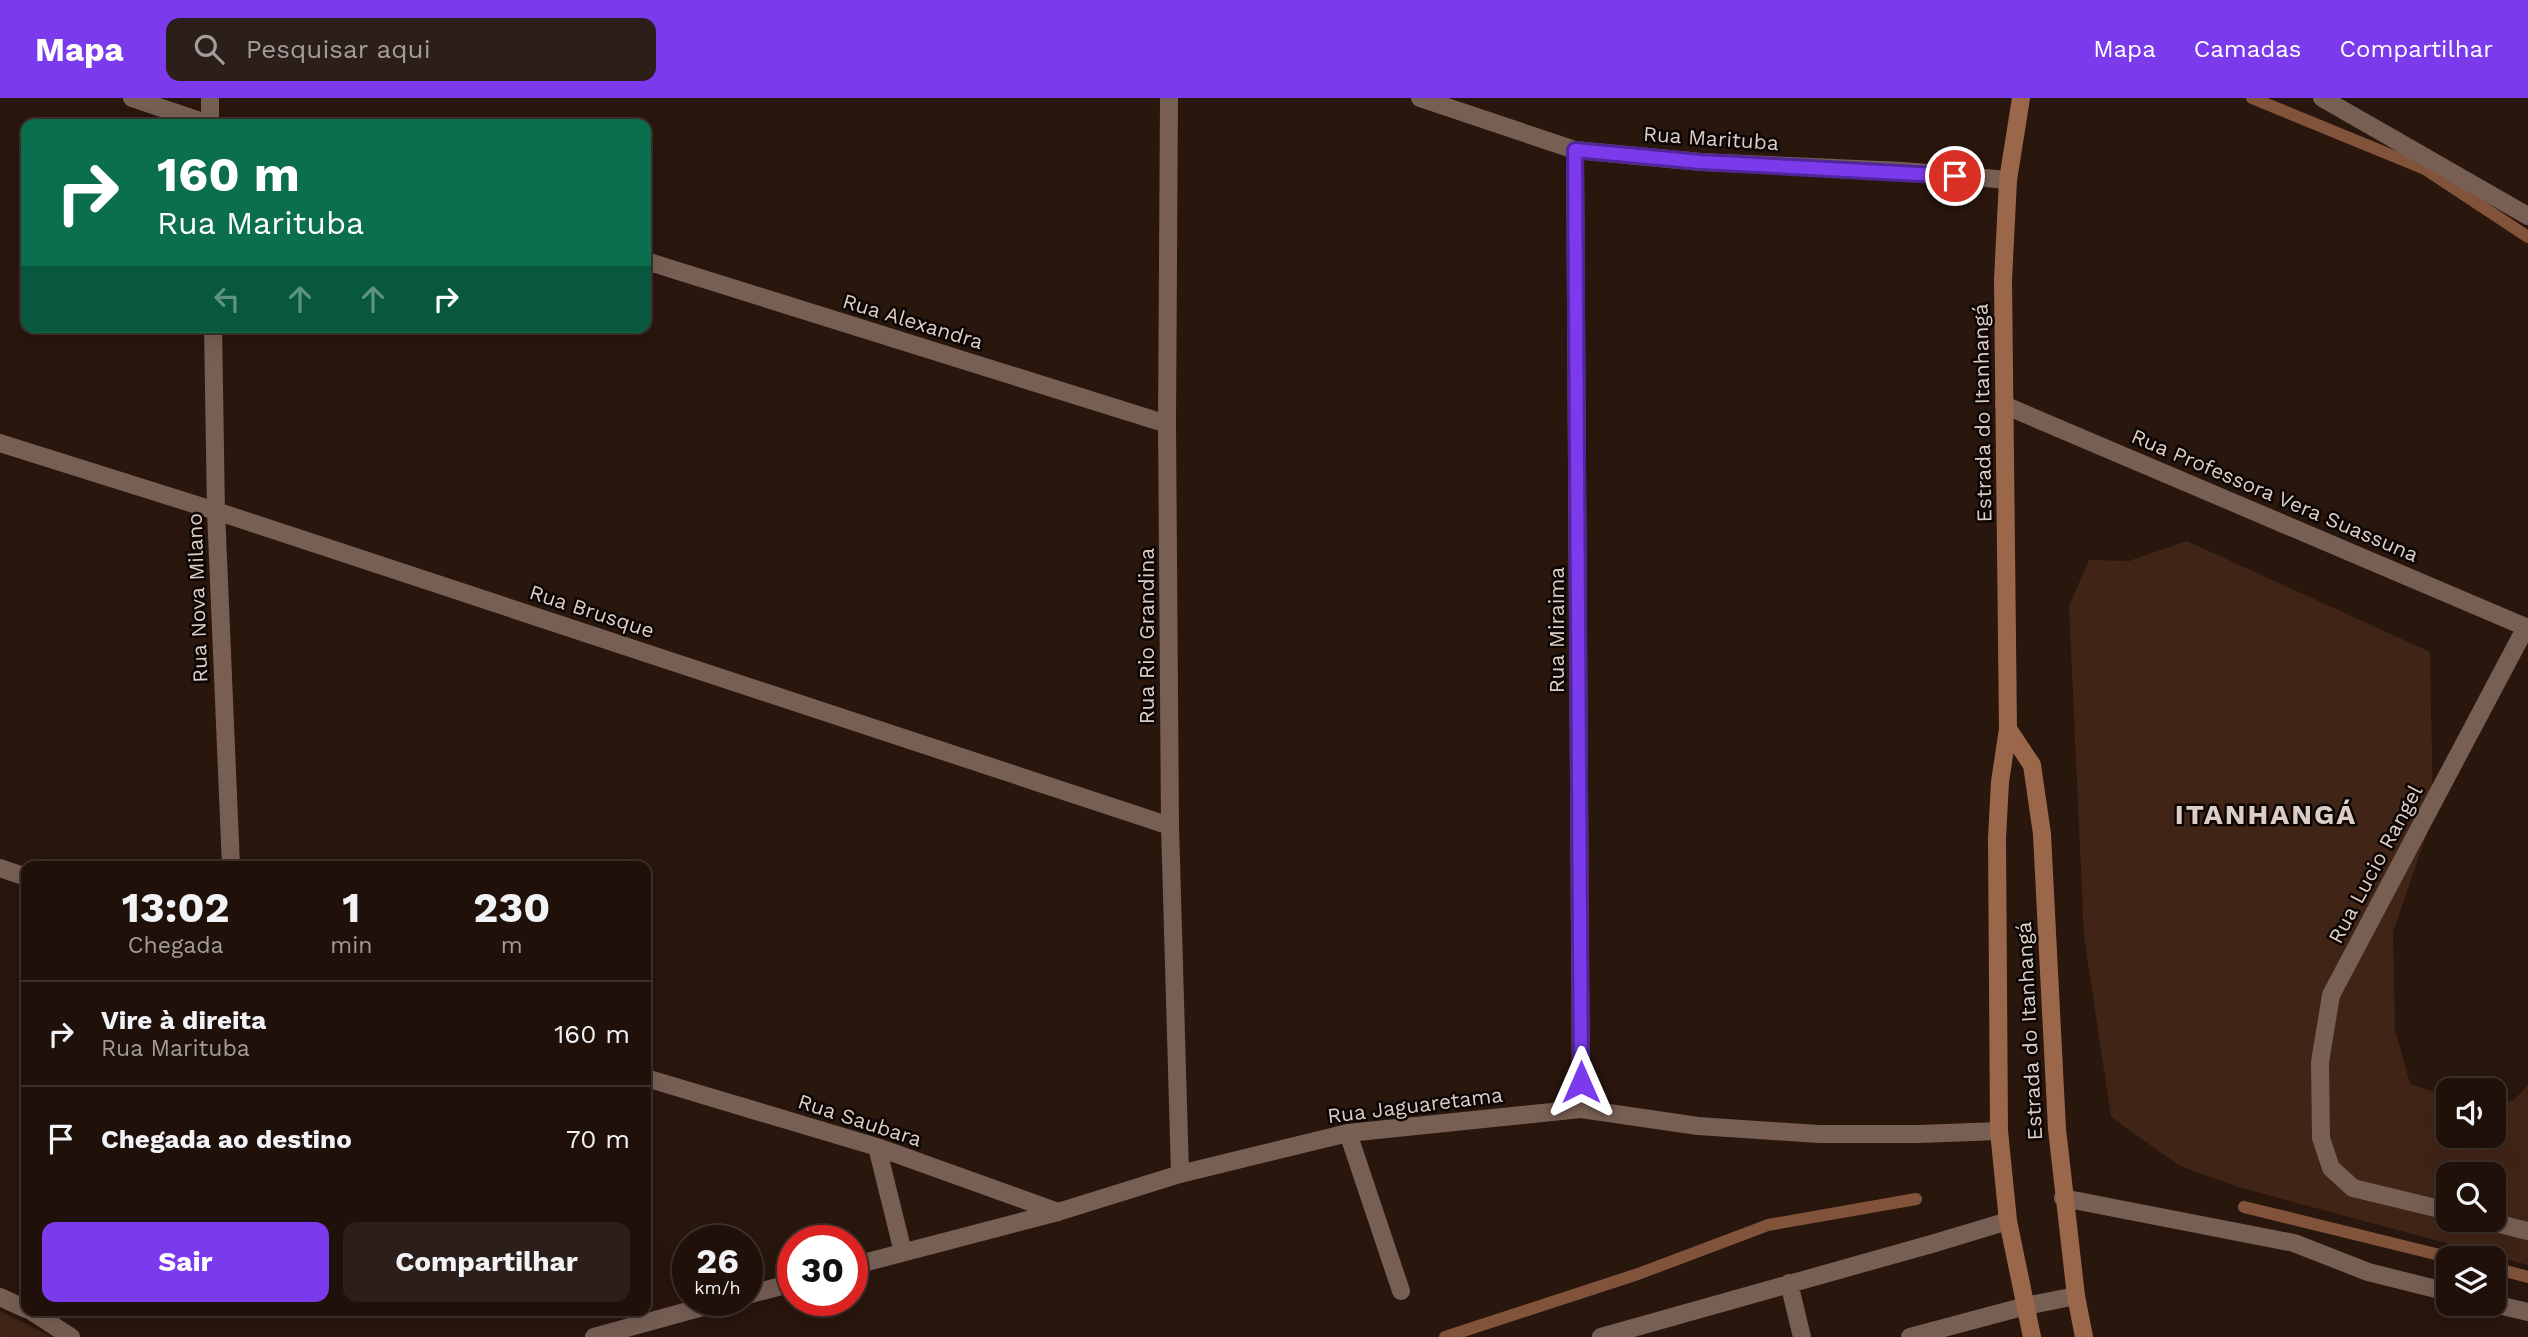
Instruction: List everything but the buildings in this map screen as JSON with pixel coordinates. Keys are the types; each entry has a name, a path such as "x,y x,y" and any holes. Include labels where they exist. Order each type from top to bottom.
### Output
{"main road":[{"name":"Estrada do Itanhangá","path":"2021,98 2008,180 2003,280 2008,729 2000,782 1997,838 1999,1131 2008,1221 2032,1337"},
{"name":"Estrada do Itanhangá","path":"2008,729 2032,765 2042,834 2057,1129 2063,1198 2084,1337"}],"street":[{"path":"132,98 194,119"},
{"path":"209,119 210,98"},
{"name":"Rua Rio Grandina","path":"1168,98 1170,826 1180,1174"},
{"name":"Rua Marituba","path":"1420,98 1575,150 1701,162 2008,180"},
{"path":"2322,98 2528,216"},
{"name":"Rua Miraima","path":"1575,150 1581,1109"},
{"name":"Rua Alexandra","path":"651,263 1167,424"},
{"name":"Rua Nova Milano","path":"213,333 216,511 230,861"},
{"name":"Rua Professora Vera Suassuna","path":"2004,405 2527,627"},
{"name":"Rua Brusque","path":"0,443 216,511 1170,826"},
{"name":"Rua Lucio Rangel","path":"2436,1208 2353,1188 2331,1168 2321,1138 2320,1062 2331,995 2527,627"},
{"path":"0,868 21,875"},
{"name":"Rua Saubara","path":"651,1079 877,1147 1058,1212"},
{"name":"Rua Jaguaretama","path":"868,1262 1058,1212 1180,1174 1348,1133 1581,1109 1698,1126 1819,1134 1999,1131"},
{"path":"1348,1133 1401,1291"},
{"path":"877,1147 903,1252"},
{"path":"2063,1198 2294,1243 2368,1272 2436,1289"},
{"path":"1601,1337 2008,1221"},
{"path":"2506,1226 2528,1231"},
{"path":"1789,1283 1802,1337"},
{"path":"1910,1337 2025,1306 2076,1296"},
{"path":"0,1297 21,1306"},
{"path":"2506,1307 2528,1312"},
{"path":"594,1337 672,1315"},
{"path":"40,1316 71,1337"},
{"path":"1629,1330 1648,1337"}],"shaded area":[{"path":"2187,541 2430,652 2433,815 2393,932 2395,1029 2410,1084 2436,1092 2436,1148 2506,1148 2506,1102 2514,1100 2528,1085 2528,1265 2506,1259 2506,1246 2457,1246 2238,1187 2180,1166 2111,1117 2084,936 2069,606 2089,560 2129,561"},
{"path":"0,1311 52,1337 0,1337"}],"waterway":[{"path":"2252,98 2425,169 2528,237"},
{"path":"1445,1337 1638,1274 1768,1225 1916,1199"},
{"path":"2244,1207 2436,1254"},
{"path":"2506,1271 2528,1277"}],"district":[{"name":"ITANHANGÁ","path":"2266,814"}],"route":[{"path":"1581,1082 1575,150 1701,162 1955,176"}]}
